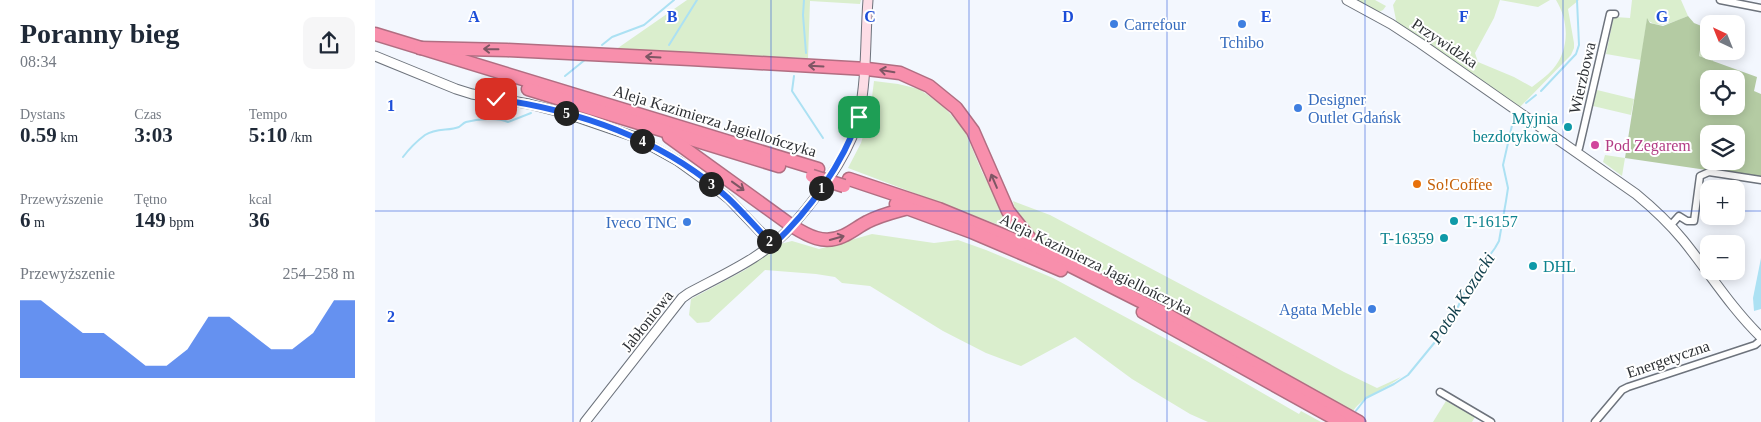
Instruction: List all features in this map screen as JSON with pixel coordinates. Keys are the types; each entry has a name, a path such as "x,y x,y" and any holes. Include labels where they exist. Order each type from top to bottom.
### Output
{"highway":[{"name":"Aleja Kazimierza Jagiellończyka","path":"375,34 815,172 972,232 1072,276 1167,325 1341,422"},
{"name":"Aleja Kazimierza Jagiellończyka","path":"375,43 661,131 815,172"},
{"path":"420,48 516,50 864,68 900,73 920,81 939,93 956,108 973,131 1008,212 1039,250"},
{"path":"661,131 792,226 816,239 836,239 878,216 908,208"},
{"name":"Aleja Kazimierza Jagiellończyka","path":"846,183 939,209 1039,250 1164,313 1359,422"}],"main road":[{"name":"Jabłoniowa","path":"792,226 813,200 837,164 853,134 860,109 868,0"}],"street":[{"name":"Przywidzka","path":"1347,0 1420,43 1636,194 1670,226 1738,312 1761,336"},
{"path":"1720,0 1761,8"},
{"name":"Wierzbowa","path":"1575,152 1579,148 1610,14 1615,14"},
{"path":"375,56 472,94 529,104 568,114 635,137 678,161 715,187 773,245"},
{"path":"1670,226 1679,216 1687,221 1694,221 1700,176 1704,173 1709,172 1761,180"},
{"name":"Jabłoniowa","path":"585,422 682,298 755,258 773,245 792,226"},
{"name":"Energetyczna","path":"1595,422 1625,388 1755,345 1761,340"},
{"path":"1440,392 1491,422"}],"green space":[{"path":"687,0 861,0 860,4 810,1 808,58 615,50"},
{"path":"1356,0 1375,0 1386,6 1379,12"},
{"path":"1396,0 1500,0 1494,18 1475,53 1478,62 1514,77 1532,87 1553,69 1559,61 1565,44 1565,26 1556,0 1579,0 1568,9 1574,48 1571,55 1519,108 1447,56 1395,22 1393,5"},
{"path":"1500,0 1550,0 1538,7"},
{"path":"1632,0 1681,0 1688,16 1661,25 1651,23 1647,19 1641,60 1606,54 1613,20 1615,17 1630,18"},
{"path":"1688,16 1694,23 1700,25 1700,60 1710,60 1738,70 1700,70 1700,115 1745,115 1745,73 1757,77 1754,91 1761,94 1761,178 1707,170 1745,170 1745,125 1700,125 1700,169 1625,158 1647,18 1650,23 1663,26"},
{"path":"874,81 919,89 942,105 964,129 982,172 1012,230 848,168 861,143 870,113"},
{"path":"1597,90 1634,99 1631,115 1593,106"},
{"path":"1605,155 1625,158 1622,176 1603,162"},
{"path":"1013,201 1050,215 1377,388 1401,377 1363,400 1353,411 1129,285 1040,240 1016,213"},
{"path":"872,234 934,243 958,240 1053,278 1207,361 1299,414 1301,411 1321,422 1208,422 1190,414 1132,379 1075,337 1021,366 986,353 943,331 870,286 842,283 835,277 765,270 709,322 697,323 689,315 691,299 745,270 780,244 792,241 819,249"},
{"path":"1446,401 1475,417 1472,422 1433,422"}],"water":[{"path":"1761,258 1761,309 1754,311 1753,298"}],"waterway":[{"path":"602,45 612,37 644,25 674,0"},
{"path":"669,45 697,0"},
{"path":"804,0 803,15 806,53"},
{"name":"Potok Kozacki","path":"1541,91 1576,54 1579,45 1577,0"},
{"path":"565,76 586,59"},
{"path":"794,76 792,91 823,138"},
{"name":"Potok Kozacki","path":"1526,103 1536,95"},
{"path":"403,157 416,142 429,133 459,127 463,123 476,120 493,119 508,122 531,113"},
{"name":"Potok Kozacki","path":"1355,412 1366,398 1408,375 1444,331 1457,309 1471,278 1479,270 1499,241 1508,188 1503,165 1513,121"}],"place":[{"name":"Carrefour","path":"1114,24"},
{"name":"Tchibo","path":"1242,24"},
{"name":"Designer Outlet Gdańsk","path":"1298,108"},
{"name":"Myjnia bezdotykowa","path":"1568,127"},
{"name":"Pod Zegarem","path":"1595,145"},
{"name":"So!Coffee","path":"1417,184"},
{"name":"T-16157","path":"1454,221"},
{"name":"Iveco TNC","path":"687,222"},
{"name":"T-16359","path":"1444,238"},
{"name":"DHL","path":"1533,266"},
{"name":"Agata Meble","path":"1372,309"}],"route":[{"path":"496,99 529,104 568,114 635,137 662,151 715,187 773,245 813,200 847,148 859,117"}]}
